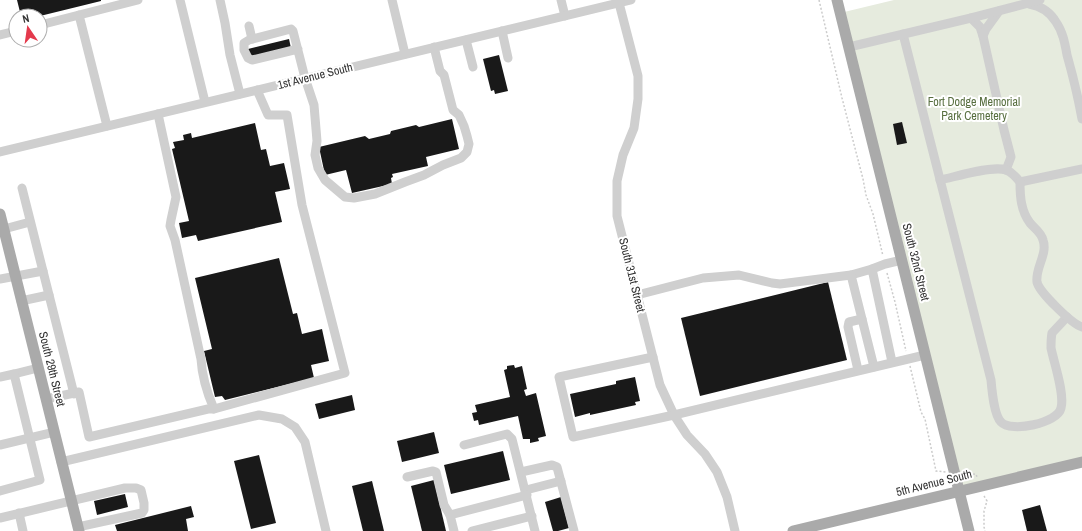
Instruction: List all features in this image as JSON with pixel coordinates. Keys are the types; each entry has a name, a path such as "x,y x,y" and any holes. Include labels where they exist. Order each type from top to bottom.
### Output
{"main road":[{"name":"South 32nd Street","path":"837,0 969,531"},
{"name":"South 29th Street","path":"0,214 78,529"},
{"name":"5th Avenue South","path":"793,531 807,529 1082,462"}],"street":[{"path":"48,23 138,0"},
{"path":"180,0 205,102"},
{"path":"220,0 230,55 240,94"},
{"path":"392,0 405,54"},
{"path":"561,0 565,16"},
{"name":"1st Avenue South","path":"0,152 631,0"},
{"path":"849,47 1040,0"},
{"name":"South 31st Street","path":"618,3 638,76 638,99 634,128 623,155 616,181 617,216 660,385 674,415 687,436 705,454 717,472 727,497 735,531"},
{"path":"1028,3 1039,6 1048,12 1056,21 1061,31 1075,83 1082,118"},
{"path":"983,36 986,29 999,11"},
{"path":"79,15 107,126"},
{"path":"970,18 980,27 983,36 1011,157 1006,170"},
{"path":"249,26 252,39"},
{"path":"298,49 252,60 248,58 244,50 244,43 252,39 291,30 293,31 298,49 305,78 314,105 317,141 315,154 318,168 325,180 345,197 354,198 375,194 424,176 443,165 461,158 467,152 469,144 466,131 459,115 453,110 444,75 440,71 434,47"},
{"path":"502,31 508,58"},
{"path":"903,34 991,380 995,410 1001,422 1008,426 1036,424 1049,420 1057,415 1061,410 1062,398 1051,346 1052,333 1068,317"},
{"path":"466,40 473,67"},
{"path":"230,55 244,50"},
{"path":"46,400 79,392 89,437 208,409 214,409 345,373 302,205 287,115 268,115 257,90"},
{"path":"158,114 176,197 170,226 175,240 201,359 206,389 214,409"},
{"path":"940,180 982,170 999,168 1014,175 1020,182 1023,210 1031,224 1043,239 1045,246 1038,273 1037,282 1040,290 1078,326 1082,327"},
{"path":"1020,182 1082,169"},
{"path":"22,188 74,394"},
{"path":"4,229 30,222"},
{"path":"637,295 703,278 739,275 780,284 851,275 902,260"},
{"path":"872,268 892,362"},
{"path":"0,279 43,271"},
{"path":"851,275 874,366"},
{"path":"21,301 49,294"},
{"path":"858,370 848,327 849,322 862,320"},
{"path":"653,357 559,377 573,437 674,415 925,355"},
{"path":"0,377 38,368"},
{"path":"0,490 40,480 14,374"},
{"path":"61,462 259,415 282,419 295,426 305,442 326,531"},
{"path":"0,445 54,432"},
{"path":"464,445 507,434 512,439 535,531"},
{"path":"521,472 552,465 558,467 574,531"},
{"path":"407,477 433,470 436,472 444,505 450,515 454,531"},
{"path":"450,515 526,493 561,481"},
{"path":"0,518 125,488 136,488 140,490 144,504 144,510 142,513 78,529"},
{"path":"19,513 23,531"},
{"path":"472,531 507,527 532,516"}],"path":[{"path":"819,0 866,195 873,214 921,412 925,418 936,471 968,475 976,474 986,501 984,510 985,531"}],"green space":[{"name":"Fort Dodge Memorial Park Cemetery","path":"894,0 1082,0 1082,462 959,491 840,13"}],"building":[{"path":"17,0 101,0 48,14 48,8 19,8"},
{"path":"289,39 291,48 250,57 248,49"},
{"path":"499,55 508,91 495,94 494,90 491,91 483,59"},
{"path":"452,119 459,149 426,157 428,166 392,174 392,184 352,193 346,170 325,175 319,147 365,136 369,139 390,134 391,131 416,125 419,127"},
{"path":"902,122 907,143 897,145 893,124"},
{"path":"255,123 261,150 266,149 270,166 284,163 290,189 275,192 282,222 198,241 196,235 182,238 179,223 189,221 172,149 175,148 173,142 184,140 183,135 191,133 192,138"},
{"path":"279,258 293,314 297,313 302,334 322,329 329,361 311,365 314,378 225,400 222,396 215,397 204,351 212,349 195,278"},
{"path":"828,282 847,360 700,396 681,318"},
{"path":"514,365 515,368 522,366 527,389 524,390 526,396 536,393 546,436 538,438 539,441 530,443 530,439 523,439 518,416 479,425 478,420 474,421 472,413 477,412 475,405 510,397 504,370 507,369 507,366"},
{"path":"635,377 640,401 635,402 636,405 575,417 570,394 616,384 616,381"},
{"path":"352,395 355,410 319,419 315,404"},
{"path":"434,432 439,453 402,462 397,441"},
{"path":"503,451 510,480 451,494 444,465"},
{"path":"259,455 276,523 251,529 234,461"},
{"path":"434,480 446,531 422,531 411,486"},
{"path":"372,481 384,531 363,531 352,486"},
{"path":"125,494 128,507 97,515 94,501"},
{"path":"561,497 569,528 553,531 545,502"},
{"path":"1040,505 1047,531 1027,531 1022,510"},
{"path":"191,506 194,517 186,519 188,531 117,531 115,525"}]}
